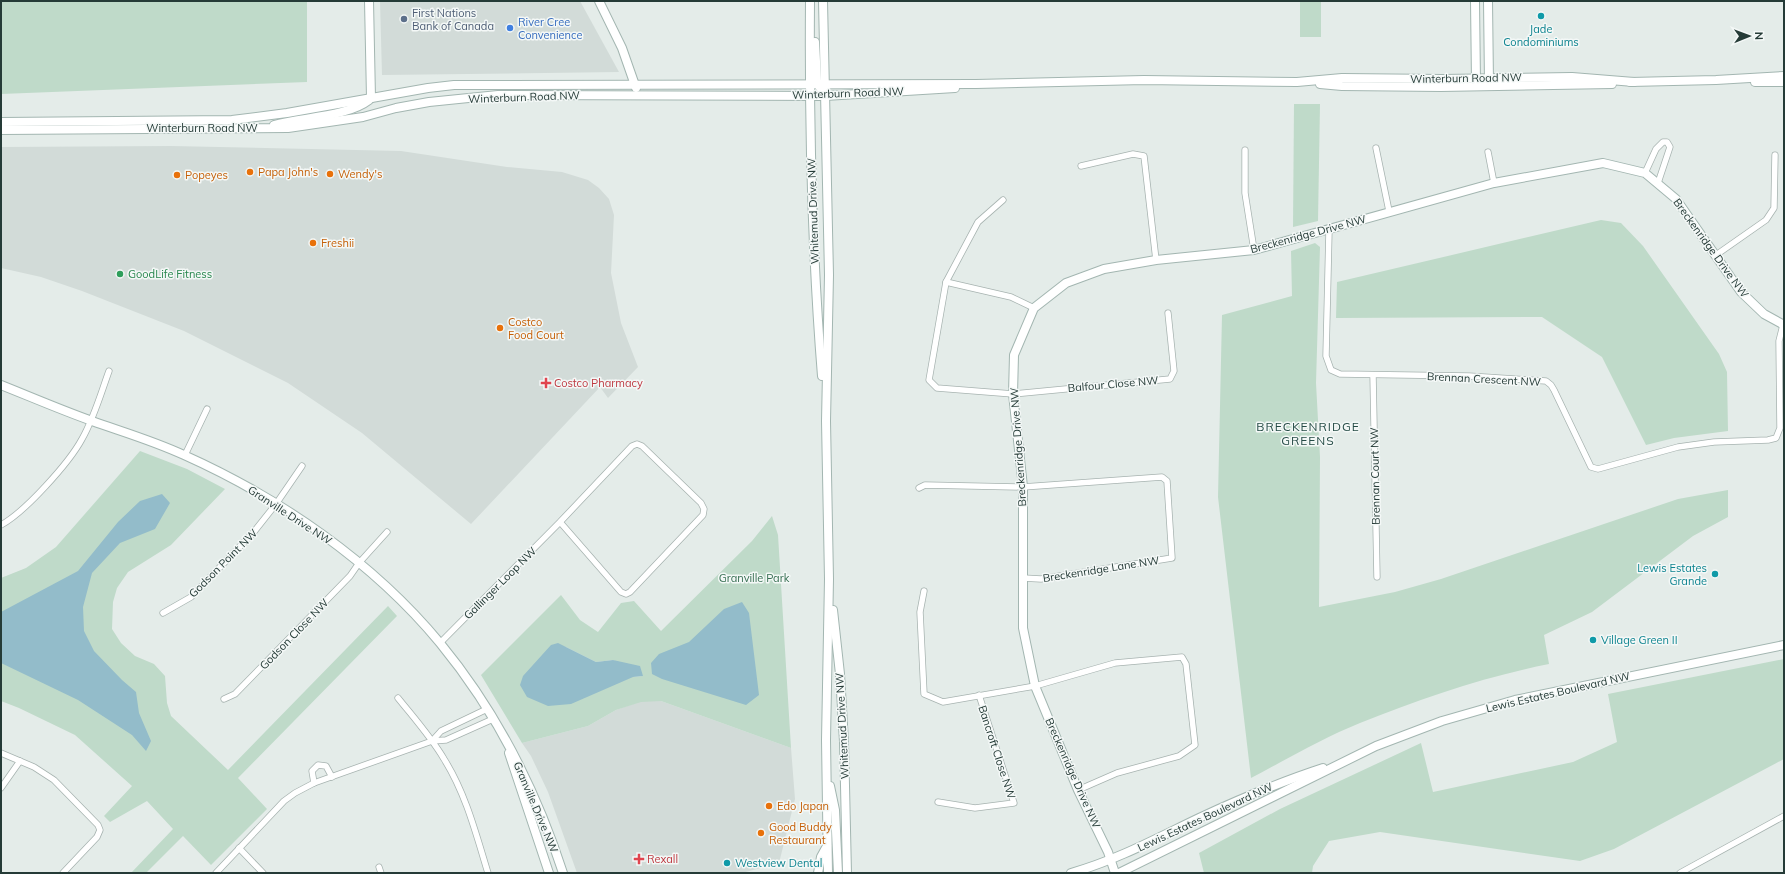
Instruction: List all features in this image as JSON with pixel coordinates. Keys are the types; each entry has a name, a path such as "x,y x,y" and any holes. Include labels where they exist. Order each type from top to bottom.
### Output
{"main road":[{"path":"258,129 282,122 345,111 360,106 371,98 369,1"},
{"path":"599,1 622,48 636,84 636,95"},
{"name":"Whitemud Drive NW","path":"810,1 818,83"},
{"path":"814,1 818,83 825,96"},
{"name":"Whitemud Drive NW","path":"823,1 818,83 810,96 814,259 826,421"},
{"path":"1475,1 1476,82"},
{"path":"1488,1 1489,82"},
{"name":"Winterburn Road NW","path":"1,122 232,120 287,113 428,88 454,85 818,83 976,84 1144,80 1297,82 1342,78 1596,85 1784,76"},
{"name":"Winterburn Road NW","path":"1716,80 1784,82"},
{"name":"Winterburn Road NW","path":"1,130 288,128 363,117 396,108 458,99 498,96 825,96 949,89 976,84"},
{"name":"Whitemud Drive NW","path":"825,96 829,276 826,421 829,579 826,770 828,873"},
{"name":"Breckenridge Drive NW","path":"1115,873 1111,860 1078,790 1035,686 1022,628 1023,487 1013,394 1014,355 1034,308 1066,283 1104,269 1156,260 1254,250 1329,230 1389,211 1494,183 1603,163 1645,173 1676,199 1741,292 1755,307 1783,325"},
{"name":"Granville Drive NW","path":"1,385 91,421 156,443 185,455 242,484 276,504 321,534 359,564 401,602 440,643 466,677 493,719 516,759 533,793 563,873"},
{"name":"Whitemud Drive NW","path":"829,579 840,674 844,742 847,873"},
{"name":"Lewis Estates Boulevard NW","path":"1119,873 1376,746 1442,721 1507,702 1784,645"},
{"name":"Granville Drive NW","path":"506,742 517,780 549,873"},
{"name":"Lewis Estates Boulevard NW","path":"1071,873 1111,860 1269,786 1339,764"},
{"path":"826,770 835,810 838,873"},
{"path":"818,873 821,857 827,846"},
{"path":"847,863 854,873"}],"street":[{"path":"1645,173 1656,149 1664,142 1667,142 1670,147 1669,154 1658,183"},
{"path":"1376,148 1389,211"},
{"path":"1245,150 1245,193 1254,250"},
{"path":"1488,152 1494,183"},
{"path":"1081,166 1133,154 1144,156 1156,260"},
{"path":"1716,255 1766,220 1774,208 1775,154"},
{"path":"1004,200 978,222 946,282 929,380 937,388 1013,394"},
{"name":"Brennan Crescent NW","path":"1329,230 1326,356 1328,366 1335,373 1469,376 1546,381 1554,390 1592,467 1598,469 1678,447 1714,442 1768,440 1776,438 1780,428 1779,341 1783,325"},
{"path":"946,282 1011,297 1034,308"},
{"name":"Balfour Close NW","path":"1013,394 1170,379 1174,371 1168,313"},
{"path":"1,525 28,505 67,460 83,438 91,421 109,371"},
{"name":"Brennan Court NW","path":"1373,375 1377,577"},
{"path":"185,455 207,409"},
{"name":"Gallinger Loop NW","path":"440,643 560,522 632,446 637,444 642,446 701,503 704,509 703,515 630,592 626,594 621,592 560,522"},
{"name":"Godson Point NW","path":"163,613 191,596 253,533 276,504 302,466"},
{"name":"Breckenridge Lane NW","path":"1023,487 1162,477 1167,481 1172,558 1041,579 1023,578"},
{"path":"918,488 925,485 1023,487"},
{"name":"Godson Close NW","path":"224,699 235,694 350,576 388,532"},
{"path":"924,591 920,612 924,694 943,702 1035,686 1115,663 1182,657 1186,664 1195,745 1179,756 1117,773 1078,790"},
{"name":"Bancroft Close NW","path":"938,802 975,808 1014,803 979,695"},
{"path":"398,698 444,758 461,791 488,873"},
{"path":"432,741 441,731 487,709"},
{"path":"216,873 284,801 302,789 314,783 432,741 446,740 493,719"},
{"path":"1,753 34,767 54,780 95,820 99,827 99,834 95,840 63,873"},
{"path":"1,788 20,761"},
{"path":"314,783 312,771 313,768 318,765 326,766 332,777"},
{"path":"1680,873 1784,816"},
{"path":"239,848 264,873"},
{"path":"379,867 381,873"}],"shaded area":[{"path":"380,1 580,1 619,72 382,75"},
{"path":"171,146 401,151 507,167 562,172 588,180 599,188 609,199 614,215 611,273 621,323 638,367 608,398 600,387 471,524 362,433 288,383 184,331 82,291 41,277 1,268 1,147"},
{"path":"641,701 661,701 791,748 795,799 779,863 742,873 577,873 548,792 531,756 522,743 588,726 616,710"}],"green space":[{"path":"1,1 307,1 307,82 1,94"},
{"path":"1300,1 1321,1 1321,37 1300,37"},
{"path":"1294,104 1320,104 1318,221 1293,227"},
{"path":"1601,220 1621,223 1643,246 1719,354 1727,372 1728,431 1674,438 1646,445 1602,357 1542,317 1336,318 1337,282"},
{"path":"1315,243 1320,247 1316,383 1320,457 1319,607 1395,592 1441,579 1678,499 1728,490 1728,517 1693,536 1592,612 1544,635 1549,664 1477,682 1383,714 1332,735 1251,778 1218,497 1222,315 1292,296 1291,251"},
{"path":"140,451 187,469 225,489 171,545 128,572 117,588 113,602 112,629 121,643 135,656 154,664 165,676 167,703 171,716 228,770 388,606 397,616 238,778 267,809 211,865 183,836 146,873 131,873 173,829 147,801 110,822 104,816 132,786 75,735 1,701 1,578 26,568 56,547"},
{"name":"Granville Park","path":"772,516 778,535 791,748 661,701 641,702 616,710 588,726 522,743 481,675 561,595 580,620 598,632 621,603 634,601 661,631 752,541","holes":["551,645 566,647 596,662 613,660 643,676 633,677"]},
{"path":"1784,659 1784,759 1614,849 1580,861 1380,832 1329,841 1313,866 1312,873 1204,873 1199,853 1280,809 1421,743 1433,792 1573,762 1617,742 1608,694"}],"water":[{"path":"162,494 170,503 155,529 120,543 92,573 83,607 84,631 94,651 136,692 139,713 151,741 146,751 132,735 78,700 1,663 1,612 78,571 118,522 140,501"},
{"path":"742,602 749,613 759,695 746,705 662,679 652,674 651,663 659,654 689,642 724,609"},
{"path":"558,643 596,662 613,660 640,666 643,676 633,677 571,704 548,706 527,697 520,685 523,676 551,645"}],"place":[{"name":"Jade Condominiums","path":"1541,16"},
{"name":"First Nations Bank of Canada","path":"404,19"},
{"name":"River Cree Convenience","path":"510,28"},
{"name":"Papa John's","path":"250,172"},
{"name":"Wendy's","path":"330,174"},
{"name":"Popeyes","path":"177,175"},
{"name":"Freshii","path":"313,243"},
{"name":"GoodLife Fitness","path":"120,274"},
{"name":"Costco Food Court","path":"500,328"},
{"name":"Costco Pharmacy","path":"546,383"},
{"name":"Lewis Estates Grande","path":"1715,574"},
{"name":"Village Green II","path":"1593,640"},
{"name":"Edo Japan","path":"769,806"},
{"name":"Good Buddy Restaurant","path":"761,833"},
{"name":"Rexall","path":"639,859"},
{"name":"Westview Dental","path":"727,863"}],"district":[{"name":"BRECKENRIDGE GREENS","path":"1308,433"}]}
